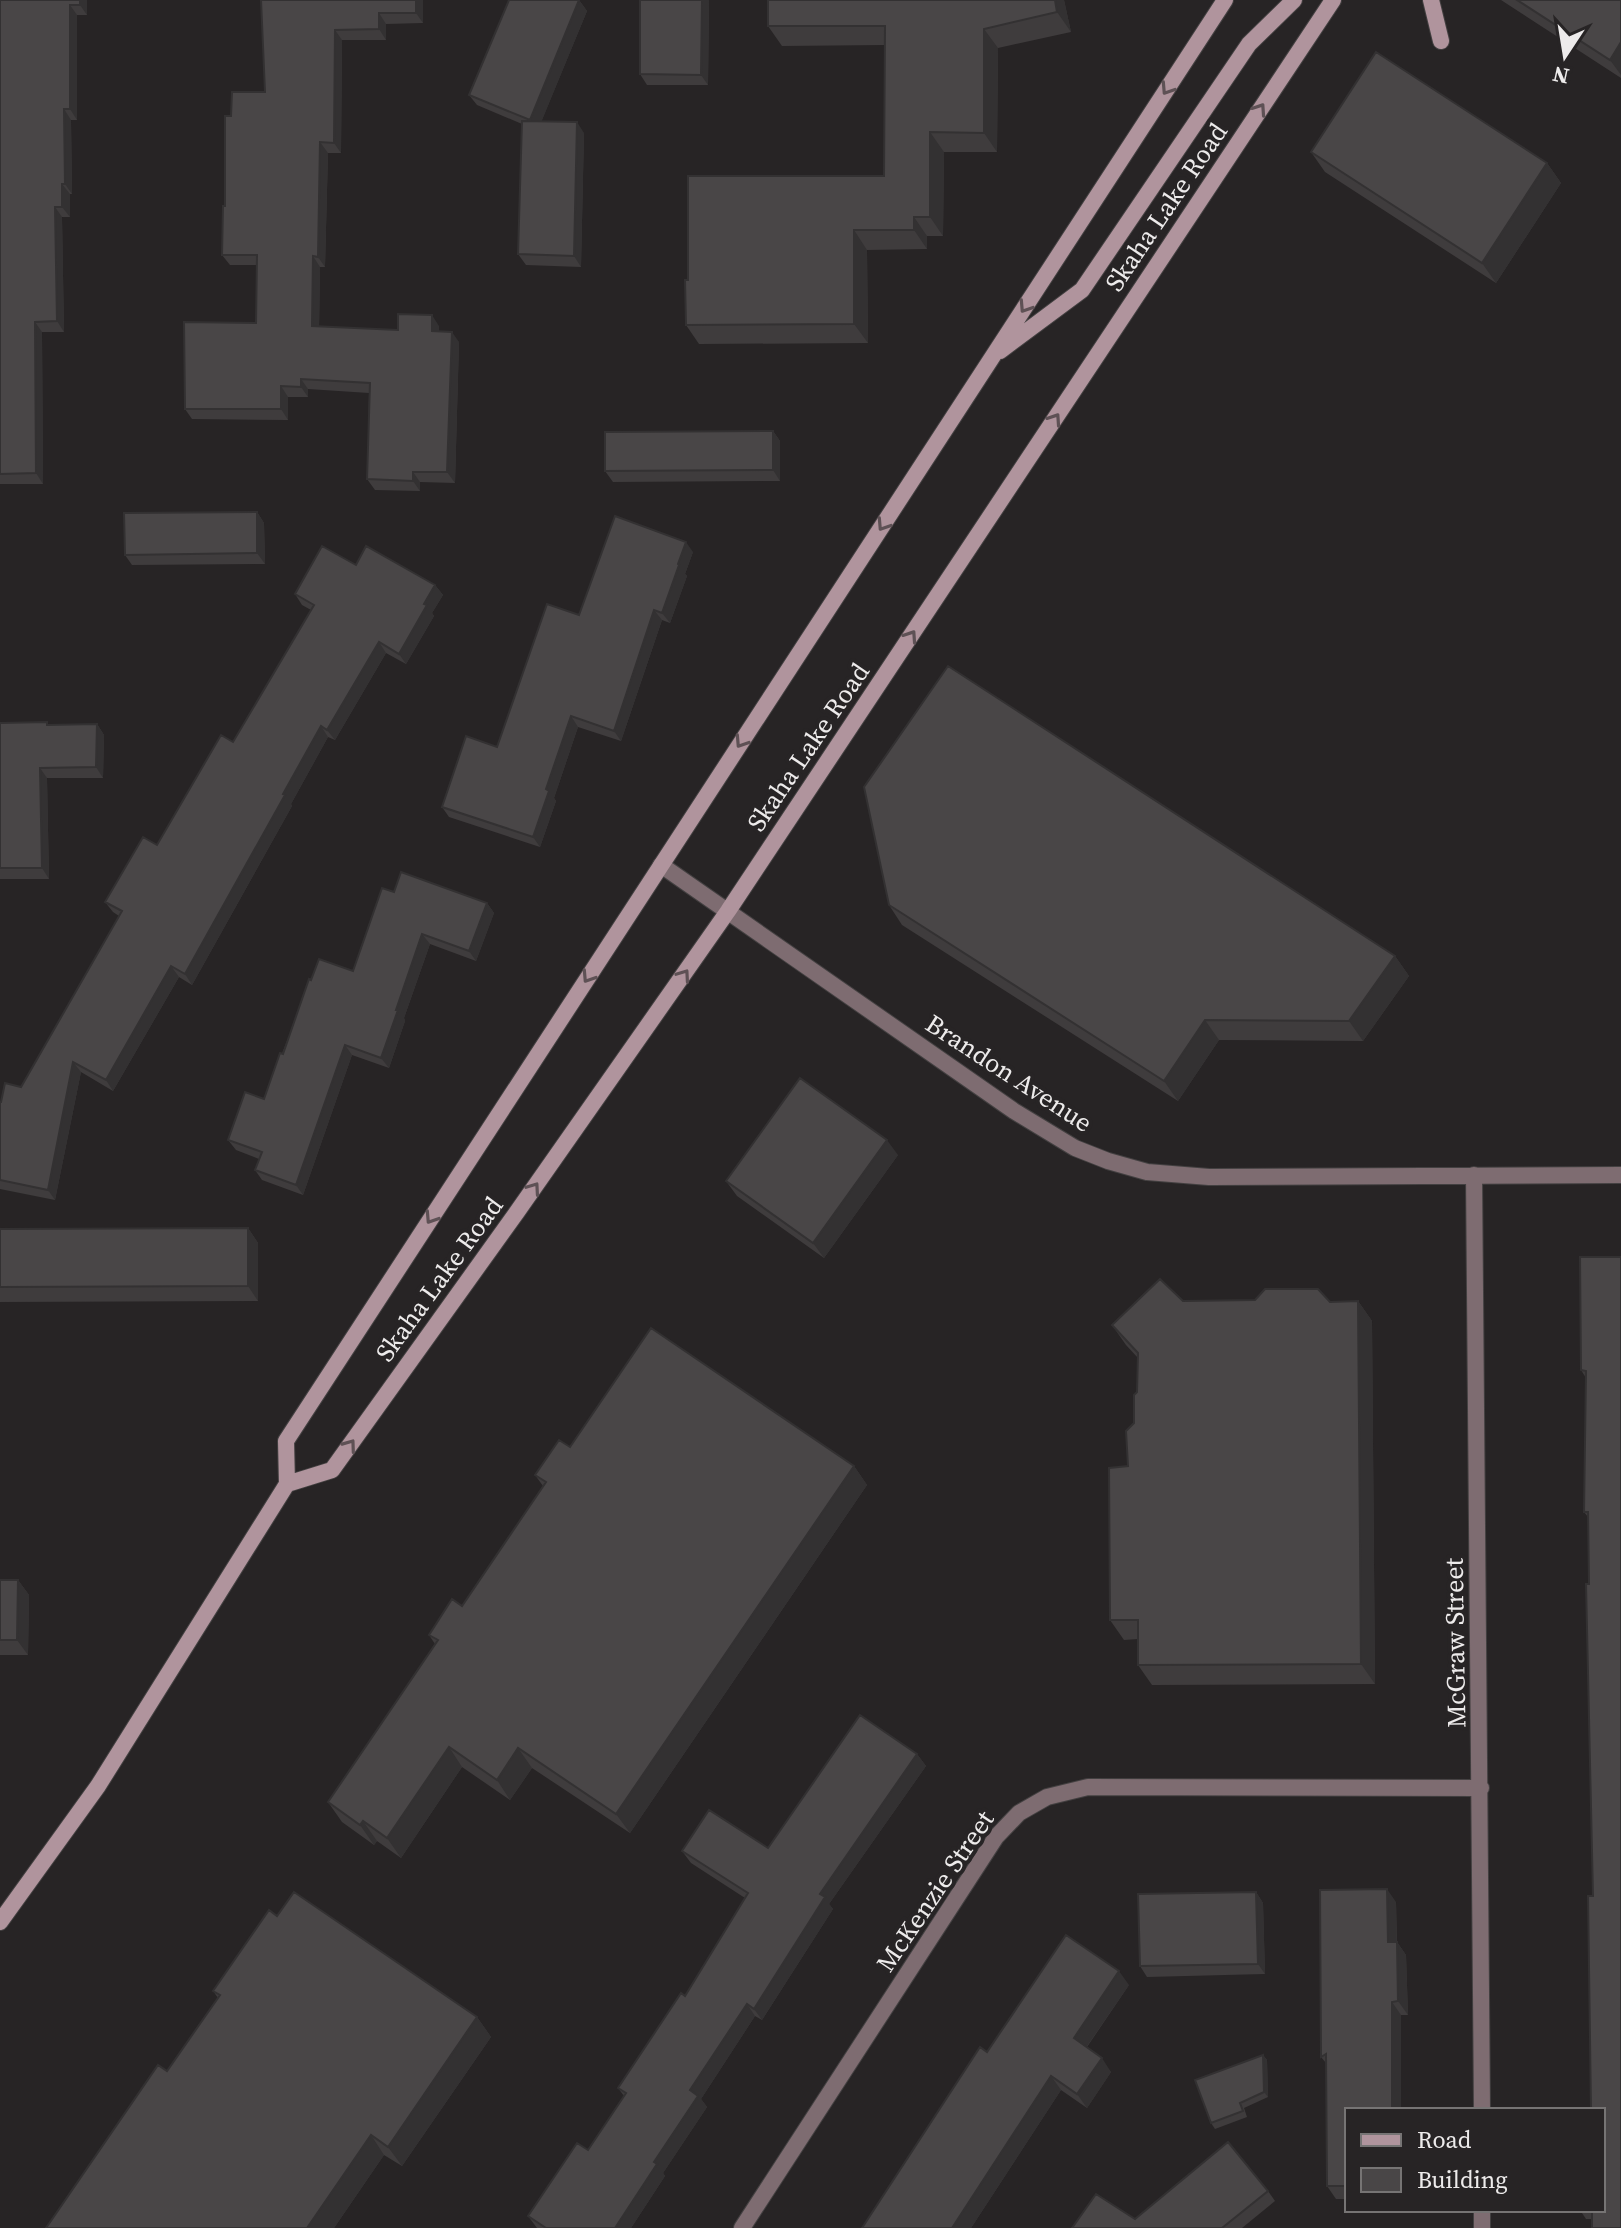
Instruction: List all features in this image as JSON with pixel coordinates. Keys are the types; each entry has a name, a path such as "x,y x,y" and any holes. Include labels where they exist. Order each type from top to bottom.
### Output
{"main road":[{"name":"Skaha Lake Road","path":"1225,0 286,1441 287,1484 332,1470 507,1225 728,911 1333,0"},
{"path":"991,358 1082,290 1249,44 1294,0"},
{"path":"1431,0 1441,41"},
{"path":"0,1922 98,1786 287,1484"}],"street":[{"name":"Brandon Avenue","path":"661,865 1014,1111 1075,1148 1108,1161 1147,1172 1209,1177 1621,1175"},
{"name":"McGraw Street","path":"1474,1175 1482,2108"},
{"name":"McKenzie Street","path":"742,2228 996,1837 1019,1813 1047,1797 1088,1787 1481,1788"}],"building":[{"path":"0,0 80,0 80,5 70,5 70,109 64,109 65,184 62,184 62,207 55,207 57,321 35,322 36,473 0,474"},
{"path":"261,0 416,0 416,13 379,13 379,29 335,30 334,143 320,142 318,257 313,256 312,326 398,330 398,314 432,315 432,331 452,332 447,472 413,472 413,481 367,479 370,383 301,379 301,387 281,386 281,409 185,409 184,322 256,323 257,255 222,255 225,116 231,116 232,92 265,92"},
{"path":"509,0 579,0 530,120 469,95"},
{"path":"640,0 702,0 701,75 640,74"},
{"path":"768,0 1055,0 1057,12 984,29 984,133 930,132 930,217 914,217 914,230 854,230 854,324 686,325 688,176 884,176 885,26 768,26"},
{"path":"1517,0 1621,0 1621,42 1610,60"},
{"path":"1376,52 1547,163 1482,263 1311,152"},
{"path":"522,121 577,122 574,256 518,254"},
{"path":"773,431 773,470 605,471 605,432"},
{"path":"257,512 257,553 125,555 124,513"},
{"path":"615,516 686,542 662,613 654,610 614,731 571,716 533,837 442,807 466,736 497,747 547,604 579,615"},
{"path":"322,546 356,565 366,546 435,585 424,604 427,605 399,654 379,642 327,730 321,726 185,974 171,966 106,1080 73,1062 48,1190 0,1180 0,1102 5,1083 21,1087 122,911 105,902 143,837 157,845 221,735 233,742 314,605 295,594"},
{"path":"948,666 1395,956 1349,1021 1205,1020 1164,1081 889,905 864,787"},
{"path":"47,722 47,725 97,724 96,767 40,768 42,868 0,868 0,723"},
{"path":"401,872 487,903 469,951 422,934 381,1058 345,1045 296,1185 255,1170 262,1152 228,1140 245,1092 264,1099 319,959 353,971 382,888 394,892"},
{"path":"800,1078 887,1140 813,1243 726,1181"},
{"path":"248,1228 248,1286 0,1287 0,1229"},
{"path":"1580,1257 1621,1257 1621,2228 1592,2228 1592,2212 1605,2212 1605,2108 1591,2108 1588,1896 1593,1896 1586,1584 1589,1584 1588,1512 1584,1512 1586,1371 1581,1370"},
{"path":"1160,1279 1183,1301 1255,1300 1265,1289 1318,1289 1330,1302 1358,1301 1361,1664 1138,1665 1138,1620 1110,1620 1109,1468 1128,1466 1126,1431 1134,1423 1138,1353 1112,1325"},
{"path":"651,1328 854,1466 616,1814 518,1748 497,1780 449,1747 387,1838 363,1821 360,1825 328,1802 438,1640 429,1635 452,1599 462,1606 546,1482 535,1475 559,1440 570,1447"},
{"path":"0,1580 18,1580 17,1640 0,1640"},
{"path":"860,1715 917,1754 820,1894 825,1897 754,2009 747,2004 690,2090 698,2096 615,2228 546,2228 528,2216 577,2143 588,2150 626,2093 618,2088 681,1993 685,1996 748,1893 682,1851 709,1810 768,1848"},
{"path":"1387,1889 1388,1942 1397,1942 1398,2001 1392,2002 1392,2108 1345,2108 1345,2186 1327,2186 1326,2054 1321,2057 1320,1890"},
{"path":"294,1892 477,2017 388,2147 371,2135 307,2228 46,2228 158,2065 167,2071 220,1995 213,1991 269,1910 277,1916"},
{"path":"1256,1892 1258,1964 1140,1966 1138,1894"},
{"path":"1066,1935 1119,1971 1074,2038 1102,2058 1077,2094 1051,2076 952,2228 862,2228 980,2047 987,2052"},
{"path":"1263,2055 1264,2092 1240,2103 1243,2111 1211,2123 1195,2080"},
{"path":"1228,2142 1268,2191 1222,2228 1072,2228 1096,2194 1135,2219"}]}
